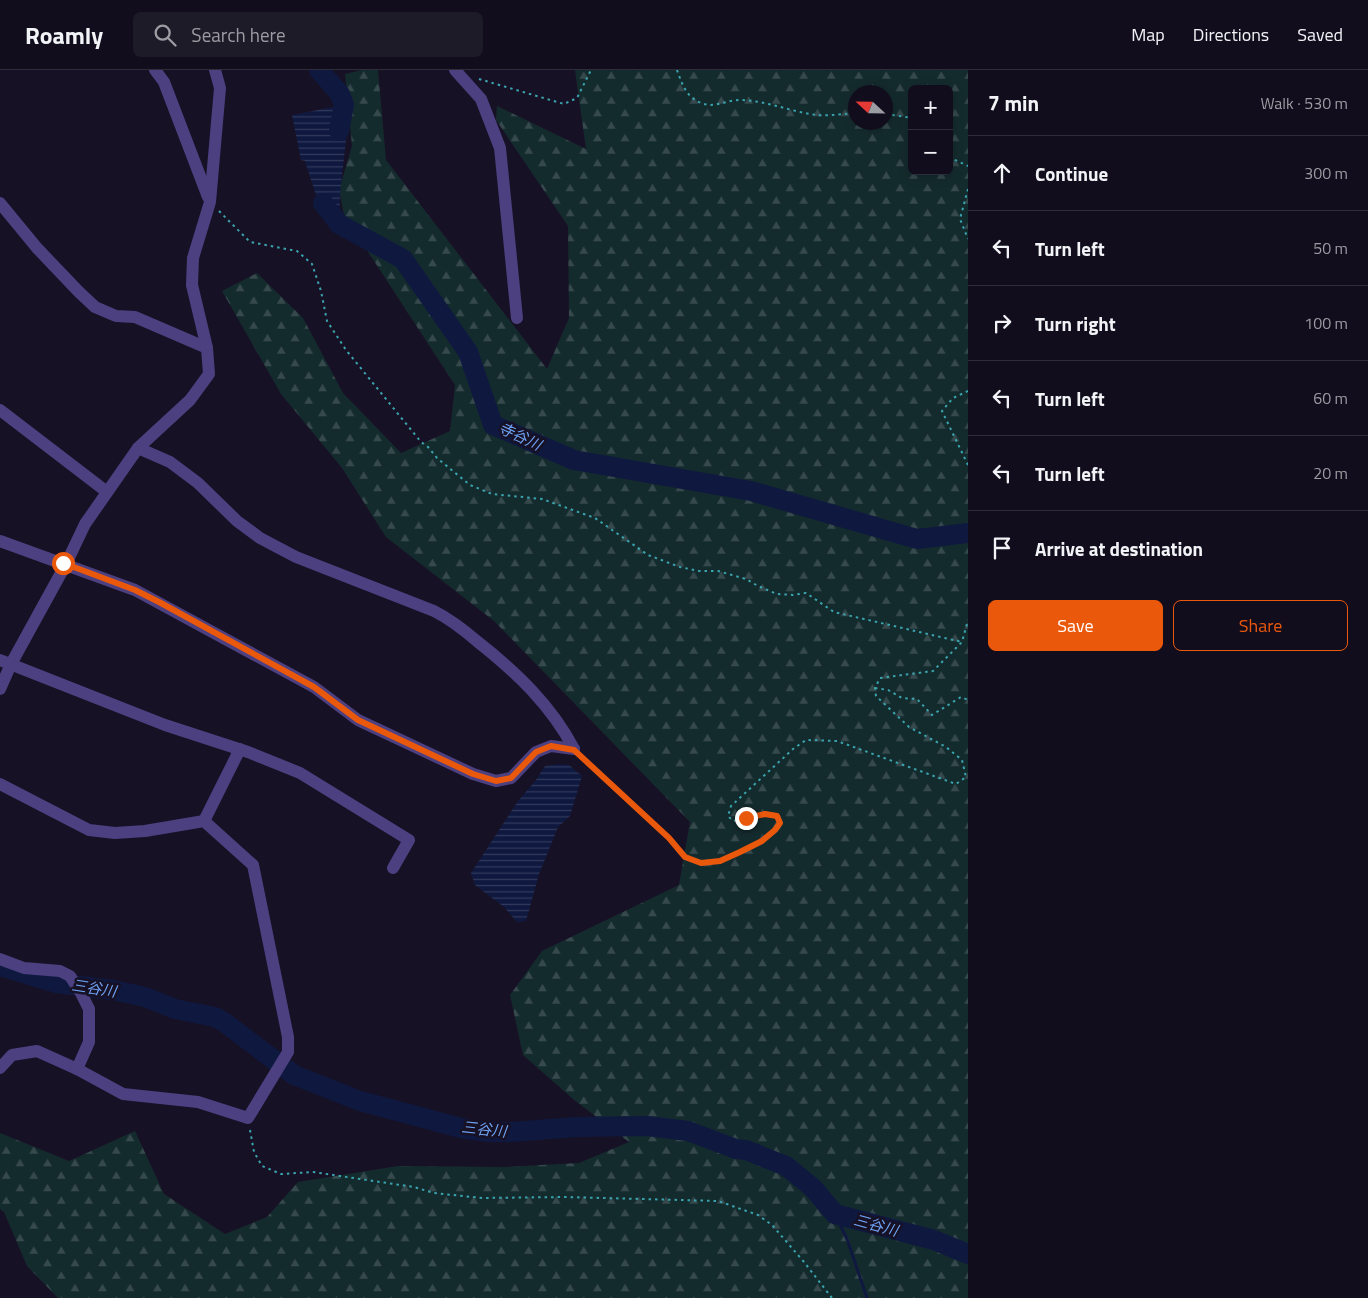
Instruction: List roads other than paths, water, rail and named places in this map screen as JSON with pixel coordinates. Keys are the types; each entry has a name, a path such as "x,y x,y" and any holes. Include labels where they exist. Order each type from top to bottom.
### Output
{"street":[{"path":"155,70 164,82 210,202"},
{"path":"0,689 5,662 66,564 85,524 138,448 190,400 209,374 207,348 192,286 193,258 210,202 220,88 215,70"},
{"path":"455,70 481,99 500,148 517,318"},
{"path":"0,203 37,248 78,292 95,307 116,316 135,317 207,348"},
{"path":"0,410 107,492"},
{"path":"0,541 135,590 314,687 358,720 473,774 496,781 511,778 536,752 551,746 574,750 556,718 516,673 449,619 426,607 296,557 260,538 236,521 198,483 170,462 138,448"},
{"path":"5,662 165,725 240,750 300,773 409,840 392,868"},
{"path":"204,821 240,750"},
{"path":"0,784 89,830 115,833 145,832 204,821"},
{"path":"0,1068 12,1055 37,1051 77,1069 123,1094 198,1102 248,1118 288,1052 288,1037 252,865 204,821"},
{"path":"0,959 24,968 60,971 70,976 82,992 89,1009 89,1042 77,1069"}],"water":[{"path":"349,104 339,224 322,214 305,161 301,160 292,115"},
{"path":"569,765 582,776 570,816 558,827 539,874 526,921 517,922 504,907 475,885 471,873 518,801 545,766"}],"waterway":[{"name":"寺谷川","path":"319,70 340,94 344,105 339,131"},
{"name":"寺谷川","path":"323,203 339,224 403,259 468,352 493,425 574,460 751,491 917,539 968,533"},
{"name":"三谷川","path":"0,966 56,983 113,990 145,997 175,1009 215,1017 294,1075 360,1101 461,1128 488,1132 512,1132 575,1127 647,1126 688,1131 736,1149 746,1150 786,1166 813,1188 835,1214 934,1240 968,1254"},
{"path":"835,1214 847,1239 867,1298"}]}
